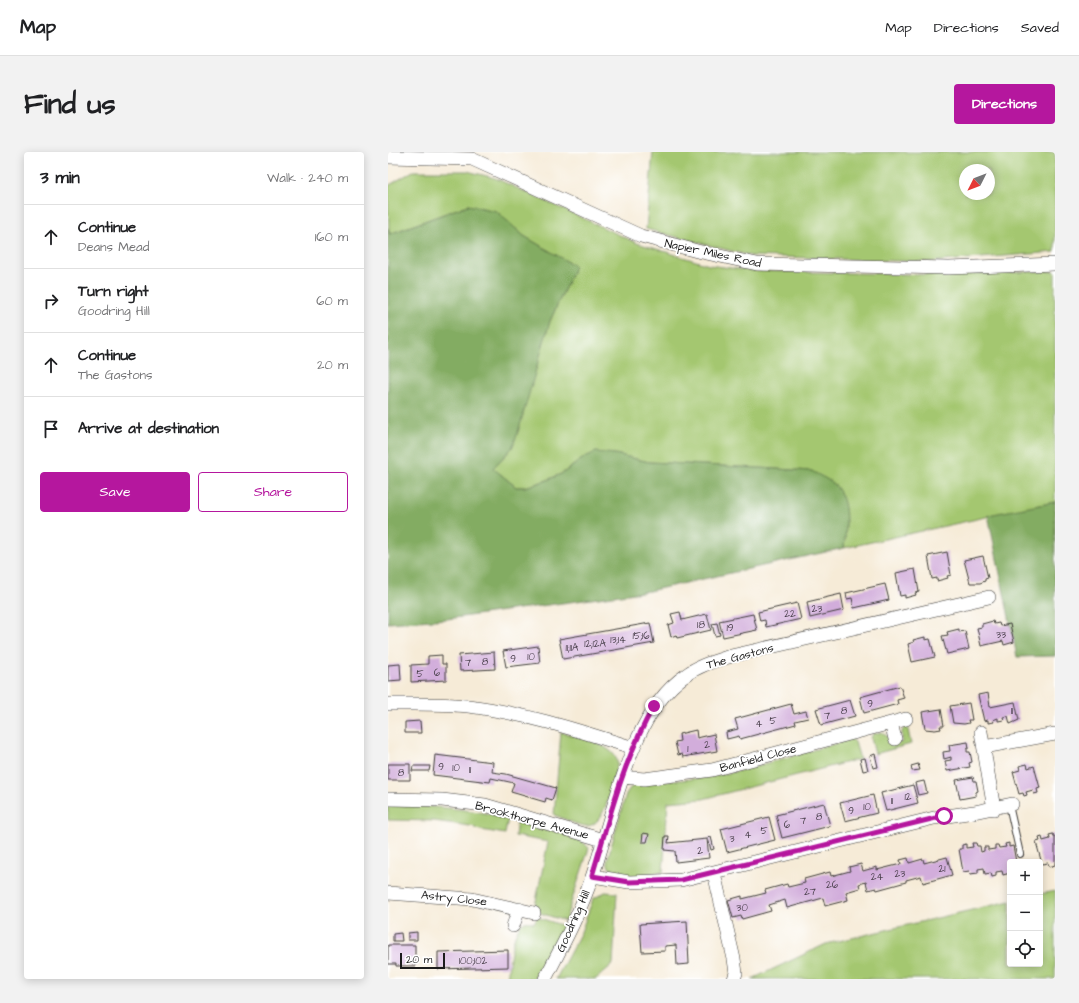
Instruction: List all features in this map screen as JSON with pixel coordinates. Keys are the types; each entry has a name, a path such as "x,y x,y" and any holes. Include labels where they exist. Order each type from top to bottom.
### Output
{"street":[{"name":"Napier Miles Road","path":"388,157 472,159 641,236 697,251 757,264 949,268 1055,264"},
{"name":"The Gastons","path":"634,748 654,706 674,684 698,668 731,656 989,597"},
{"path":"388,704 451,704 492,710 566,726 634,748"},
{"name":"Banfield Close","path":"624,777 644,779 712,770 906,719"},
{"path":"891,723 894,739"},
{"path":"981,732 994,808"},
{"path":"984,747 1055,734"},
{"name":"Goodring Hill","path":"545,979 572,926 592,876 634,748"},
{"name":"Brookthorpe Avenue","path":"388,799 442,800 485,805 603,840"},
{"path":"592,876 629,882 647,883 681,880 934,818 1011,804"},
{"path":"714,873 734,959 736,973 734,979"},
{"name":"Astry Close","path":"388,893 457,897 534,913"},
{"path":"513,926 519,909"}],"lane":[{"path":"1011,804 1020,854"}],"green space":[{"path":"653,152 1055,152 1055,252 930,262 751,256 646,229"},
{"path":"413,171 467,171 495,178 637,243 709,265 752,271 946,275 1055,271 1055,502 844,548 846,521 812,471 649,462 615,454 585,457 563,473 545,481 525,487 516,487 493,468 512,448 550,321 575,266 524,236 496,211 468,205 389,234 388,186"},
{"path":"468,205 496,211 524,236 575,266 550,321 512,448 493,468 516,487 525,487 545,481 563,473 585,457 596,452 615,454 649,462 812,471 834,484 843,498 846,514 844,548 649,591 447,619 388,623 388,228 390,234"},
{"path":"1055,502 1055,656 1017,657 988,515"},
{"path":"907,725 911,744 875,754 871,738 873,734 882,732 890,739 892,745 902,742 902,731"},
{"path":"561,732 586,739 605,747 616,759 617,766 604,811 594,824 583,826 554,815"},
{"path":"852,739 855,742 860,759 703,799 668,802 663,872 630,876 615,873 610,868 607,861 626,794 630,788 638,784 702,778 739,771"},
{"path":"388,805 448,808 508,818 505,834 475,829 475,827 470,826 434,821 388,820"},
{"path":"517,819 581,840 589,848 565,921 534,911 548,842 515,836"},
{"path":"1055,891 1055,979 752,979 826,944 1007,902 1007,967 1043,967 1043,893"},
{"path":"605,892 617,893 613,964 596,979 556,979 581,932 593,899"},
{"path":"537,917 564,926 534,979 507,979 512,948 517,931 525,922 534,923"}],"building":[{"path":"947,552 951,575 947,576 948,578 937,581 937,578 932,579 928,556"},
{"path":"983,556 988,578 980,583 970,583 964,560"},
{"path":"915,569 919,592 915,593 916,595 905,598 905,595 900,596 896,573"},
{"path":"885,584 889,600 854,608 852,598 847,599 846,593"},
{"path":"841,594 844,610 810,618 807,602"},
{"path":"797,603 801,619 766,627 765,620 760,621 758,612"},
{"path":"680,612 682,620 707,614 711,630 677,638 676,635 671,637 668,625 674,623 671,614"},
{"path":"753,614 757,630 723,637 719,621"},
{"path":"993,621 994,624 999,623 1000,626 1010,624 1014,642 1004,645 1003,641 981,646 977,628 982,627 982,624"},
{"path":"650,623 654,643 563,659 559,639"},
{"path":"717,623 720,635 715,636 712,624"},
{"path":"959,629 959,632 965,631 969,649 947,654 942,636 948,635 947,632"},
{"path":"925,637 925,640 930,639 935,657 912,662 908,644 914,642 913,640"},
{"path":"538,646 540,663 506,667 503,651"},
{"path":"494,652 495,669 460,671 459,655"},
{"path":"442,655 442,664 446,664 446,680 411,682 411,665 428,664 428,656"},
{"path":"400,664 401,680 388,681 388,665"},
{"path":"900,686 904,698 897,700 898,704 864,713 860,697"},
{"path":"988,693 990,707 1015,702 1019,720 1010,724 1008,716 1003,717 1004,720 998,721 998,718 993,720 994,722 988,723 988,720 984,721 978,695"},
{"path":"850,700 855,716 821,725 816,709"},
{"path":"969,703 972,720 968,720 969,723 964,724 953,723 950,706"},
{"path":"791,704 794,714 806,711 808,718 795,721 796,724 740,739 739,736 727,739 726,732 738,729 735,719"},
{"path":"941,709 944,726 940,726 941,729 935,730 925,729 922,712"},
{"path":"420,721 421,733 405,733 405,722"},
{"path":"696,730 697,738 714,734 717,751 683,757 682,754 678,755 675,742 680,741 679,734"},
{"path":"968,742 969,748 967,748 967,752 970,752 972,762 969,763 970,767 947,771 945,761 951,760 951,757 944,759 943,752 950,751 949,745"},
{"path":"875,754 878,767 873,768 870,756"},
{"path":"435,755 493,762 492,772 506,774 556,788 552,800 546,798 545,802 511,792 514,783 491,778 490,782 433,775"},
{"path":"865,758 868,770 863,771 860,759"},
{"path":"388,764 410,764 410,780 388,780"},
{"path":"918,764 920,770 912,771 911,766"},
{"path":"1027,764 1028,768 1034,766 1040,788 1037,789 1038,793 1034,794 1033,790 1026,792 1027,795 1024,796 1023,793 1019,794 1013,772 1020,770 1019,766"},
{"path":"413,766 430,766 429,771 412,771"},
{"path":"973,777 974,781 976,781 978,791 976,792 976,796 960,799 956,780"},
{"path":"924,781 927,793 918,795 915,783"},
{"path":"913,785 918,803 886,811 881,793"},
{"path":"873,795 877,813 845,821 840,803"},
{"path":"824,803 830,826 782,838 776,815"},
{"path":"769,817 775,840 727,852 721,829"},
{"path":"643,833 649,834 647,842 642,842"},
{"path":"1053,834 1055,838 1055,865 1049,867 1048,863 1043,864 1043,859 1041,859 1036,842 1040,841 1039,838 1042,837 1043,841 1050,839 1049,835"},
{"path":"665,836 669,836 668,843 707,839 709,858 676,862 675,851 664,850"},
{"path":"711,837 714,849 711,850 708,838"},
{"path":"972,843 976,843 977,846 980,846 981,852 984,851 984,847 988,847 988,850 995,849 995,845 998,845 999,848 1006,847 1005,844 1009,843 1009,847 1013,846 1015,859 1007,859 1007,874 1003,875 1002,871 996,872 996,876 992,877 991,873 985,874 984,868 978,869 978,873 970,874 969,871 963,872 959,849 962,849 962,845 966,844 966,848 973,847"},
{"path":"947,857 952,875 923,883 921,876 877,890 876,888 868,890 866,882 859,884 860,888 846,892 848,900 825,906 823,898 787,908 785,900 769,905 771,911 742,919 741,916 733,918 728,900 742,896 742,899 766,893 765,890 787,884 788,887 805,883 804,879 830,872 831,876 850,871 849,867 861,864 863,871 877,867 877,870 901,864 900,860 908,858 909,863 923,859 924,863"},
{"path":"687,921 689,964 677,965 676,945 665,946 665,951 642,952 640,924"},
{"path":"417,932 417,940 408,940 408,933"},
{"path":"401,933 402,941 393,941 393,934"},
{"path":"388,945 415,945 415,966 396,966 396,964 388,964"},
{"path":"508,950 508,967 438,969 438,952"}],"route":[{"path":"654,706 634,748 592,876 629,882 647,883 694,878 944,816"}]}
